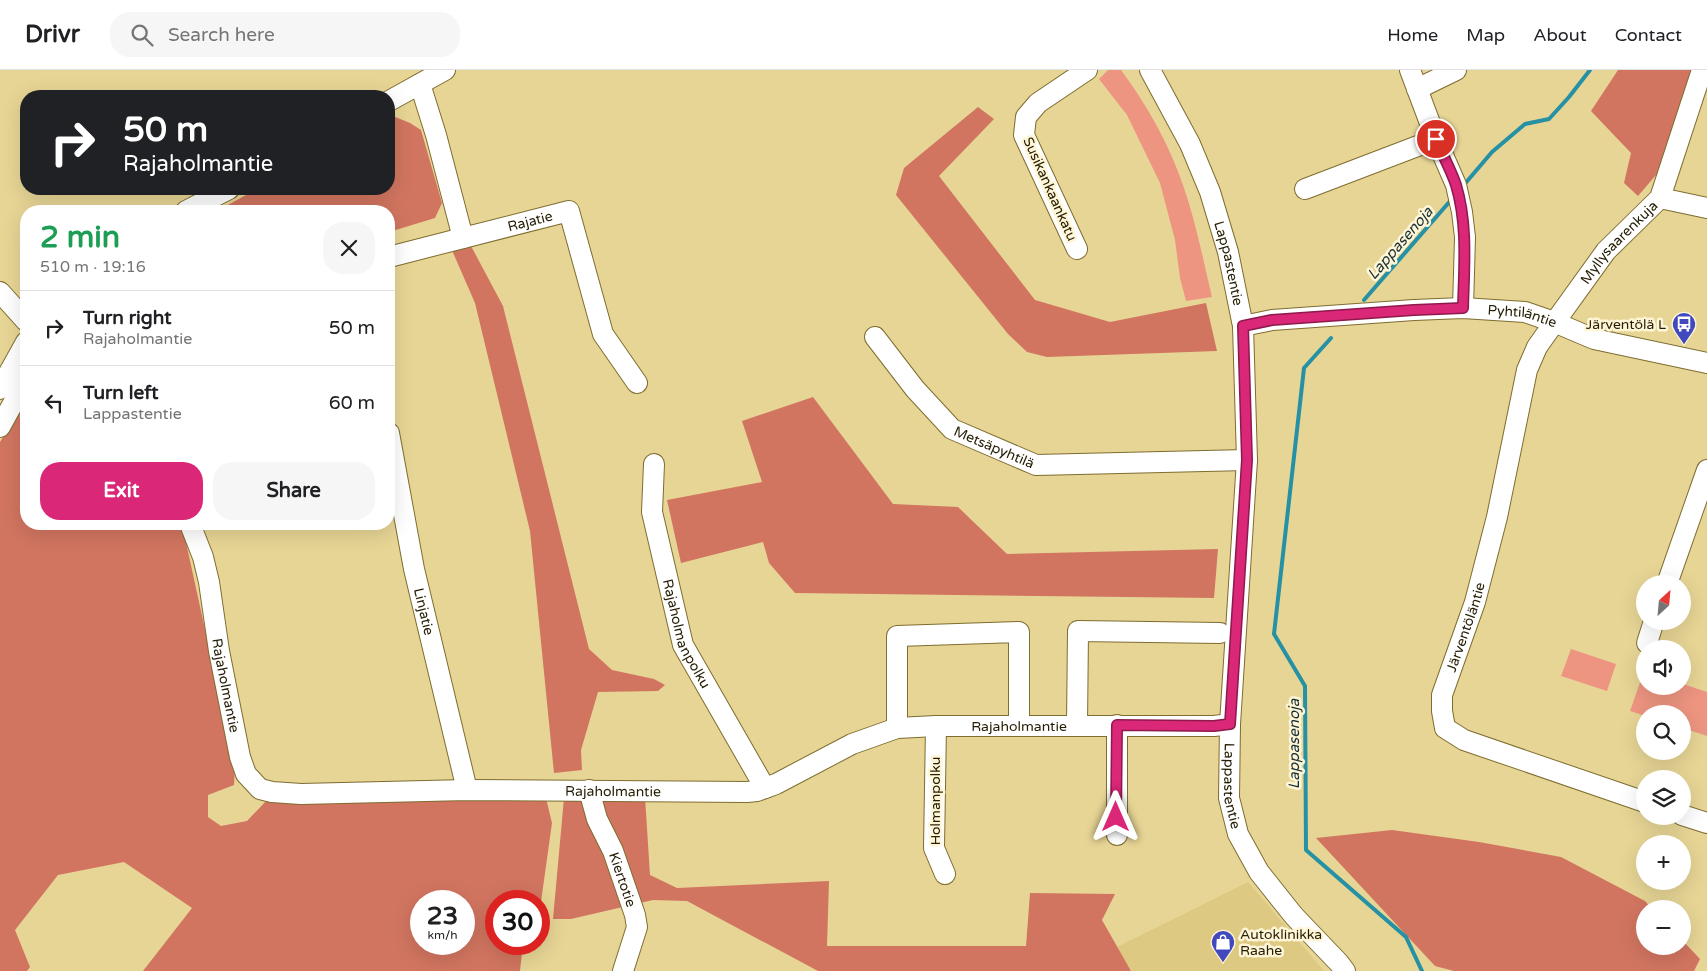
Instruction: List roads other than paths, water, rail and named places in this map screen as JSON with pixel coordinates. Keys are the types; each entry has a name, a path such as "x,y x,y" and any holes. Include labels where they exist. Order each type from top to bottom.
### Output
{"street":[{"name":"Susikankaankatu","path":"1077,249 1024,135 1026,118 1038,103 1088,70"},
{"name":"Lappastentie","path":"1150,70 1190,144 1210,192 1228,252 1243,326 1247,460 1230,724 1229,798 1238,834 1259,872 1294,916 1340,963 1345,971"},
{"path":"1410,70 1456,185 1466,237 1463,308"},
{"path":"1417,89 1456,70"},
{"name":"Myllysaarenkuja","path":"1554,322 1606,251 1660,198 1702,70"},
{"path":"395,99 445,71"},
{"path":"395,255 463,238 436,135 420,84"},
{"path":"1304,189 1436,139"},
{"path":"199,205 218,195"},
{"path":"1660,198 1707,208"},
{"name":"Rajatie","path":"463,238 569,211 603,334 637,383"},
{"path":"0,286 20,298"},
{"path":"0,292 20,314"},
{"name":"Pyhtiläntie","path":"1243,326 1272,320 1414,310 1463,308 1525,312 1594,339 1707,363"},
{"name":"Järventöläntie","path":"1554,322 1537,347 1527,370 1497,517 1475,602 1442,695 1442,711 1445,728 1464,740 1636,799"},
{"name":"Metsäpyhtilä","path":"875,337 915,389 952,429 1036,465 1247,460"},
{"path":"0,390 20,353"},
{"path":"0,427 20,391"},
{"name":"Rajaholmanpolku","path":"654,464 652,512 683,645 766,788"},
{"name":"Linjatie","path":"395,466 414,569 467,790"},
{"path":"1670,575 1707,470"},
{"name":"Rajaholmantie","path":"192,530 209,582 219,652 240,757 246,774 254,783 260,789 272,792 301,794 467,790 747,792 766,788 852,744 897,728 1019,725 1214,726 1230,724"},
{"path":"1077,725 1078,631 1220,633"},
{"path":"897,728 897,636 1019,632 1019,725"},
{"path":"1116,835 1117,725"},
{"name":"Holmanpolku","path":"936,726 934,848 945,874"},
{"name":"Kiertotie","path":"589,790 597,819 613,851 635,915 637,927 623,971"},
{"path":"1691,818 1707,823"}],"waterway":[{"name":"Lappasenoja","path":"1463,186 1492,152 1525,124 1549,119 1590,70"},
{"name":"Lappasenoja","path":"1364,300 1451,200"},
{"name":"Lappasenoja","path":"1331,338 1304,368 1274,634 1305,686 1306,850 1406,937 1422,971"}],"place":[{"name":"Järventölä L","path":"1684,345"},
{"name":"Autoklinikka Raahe","path":"1223,963"}]}
